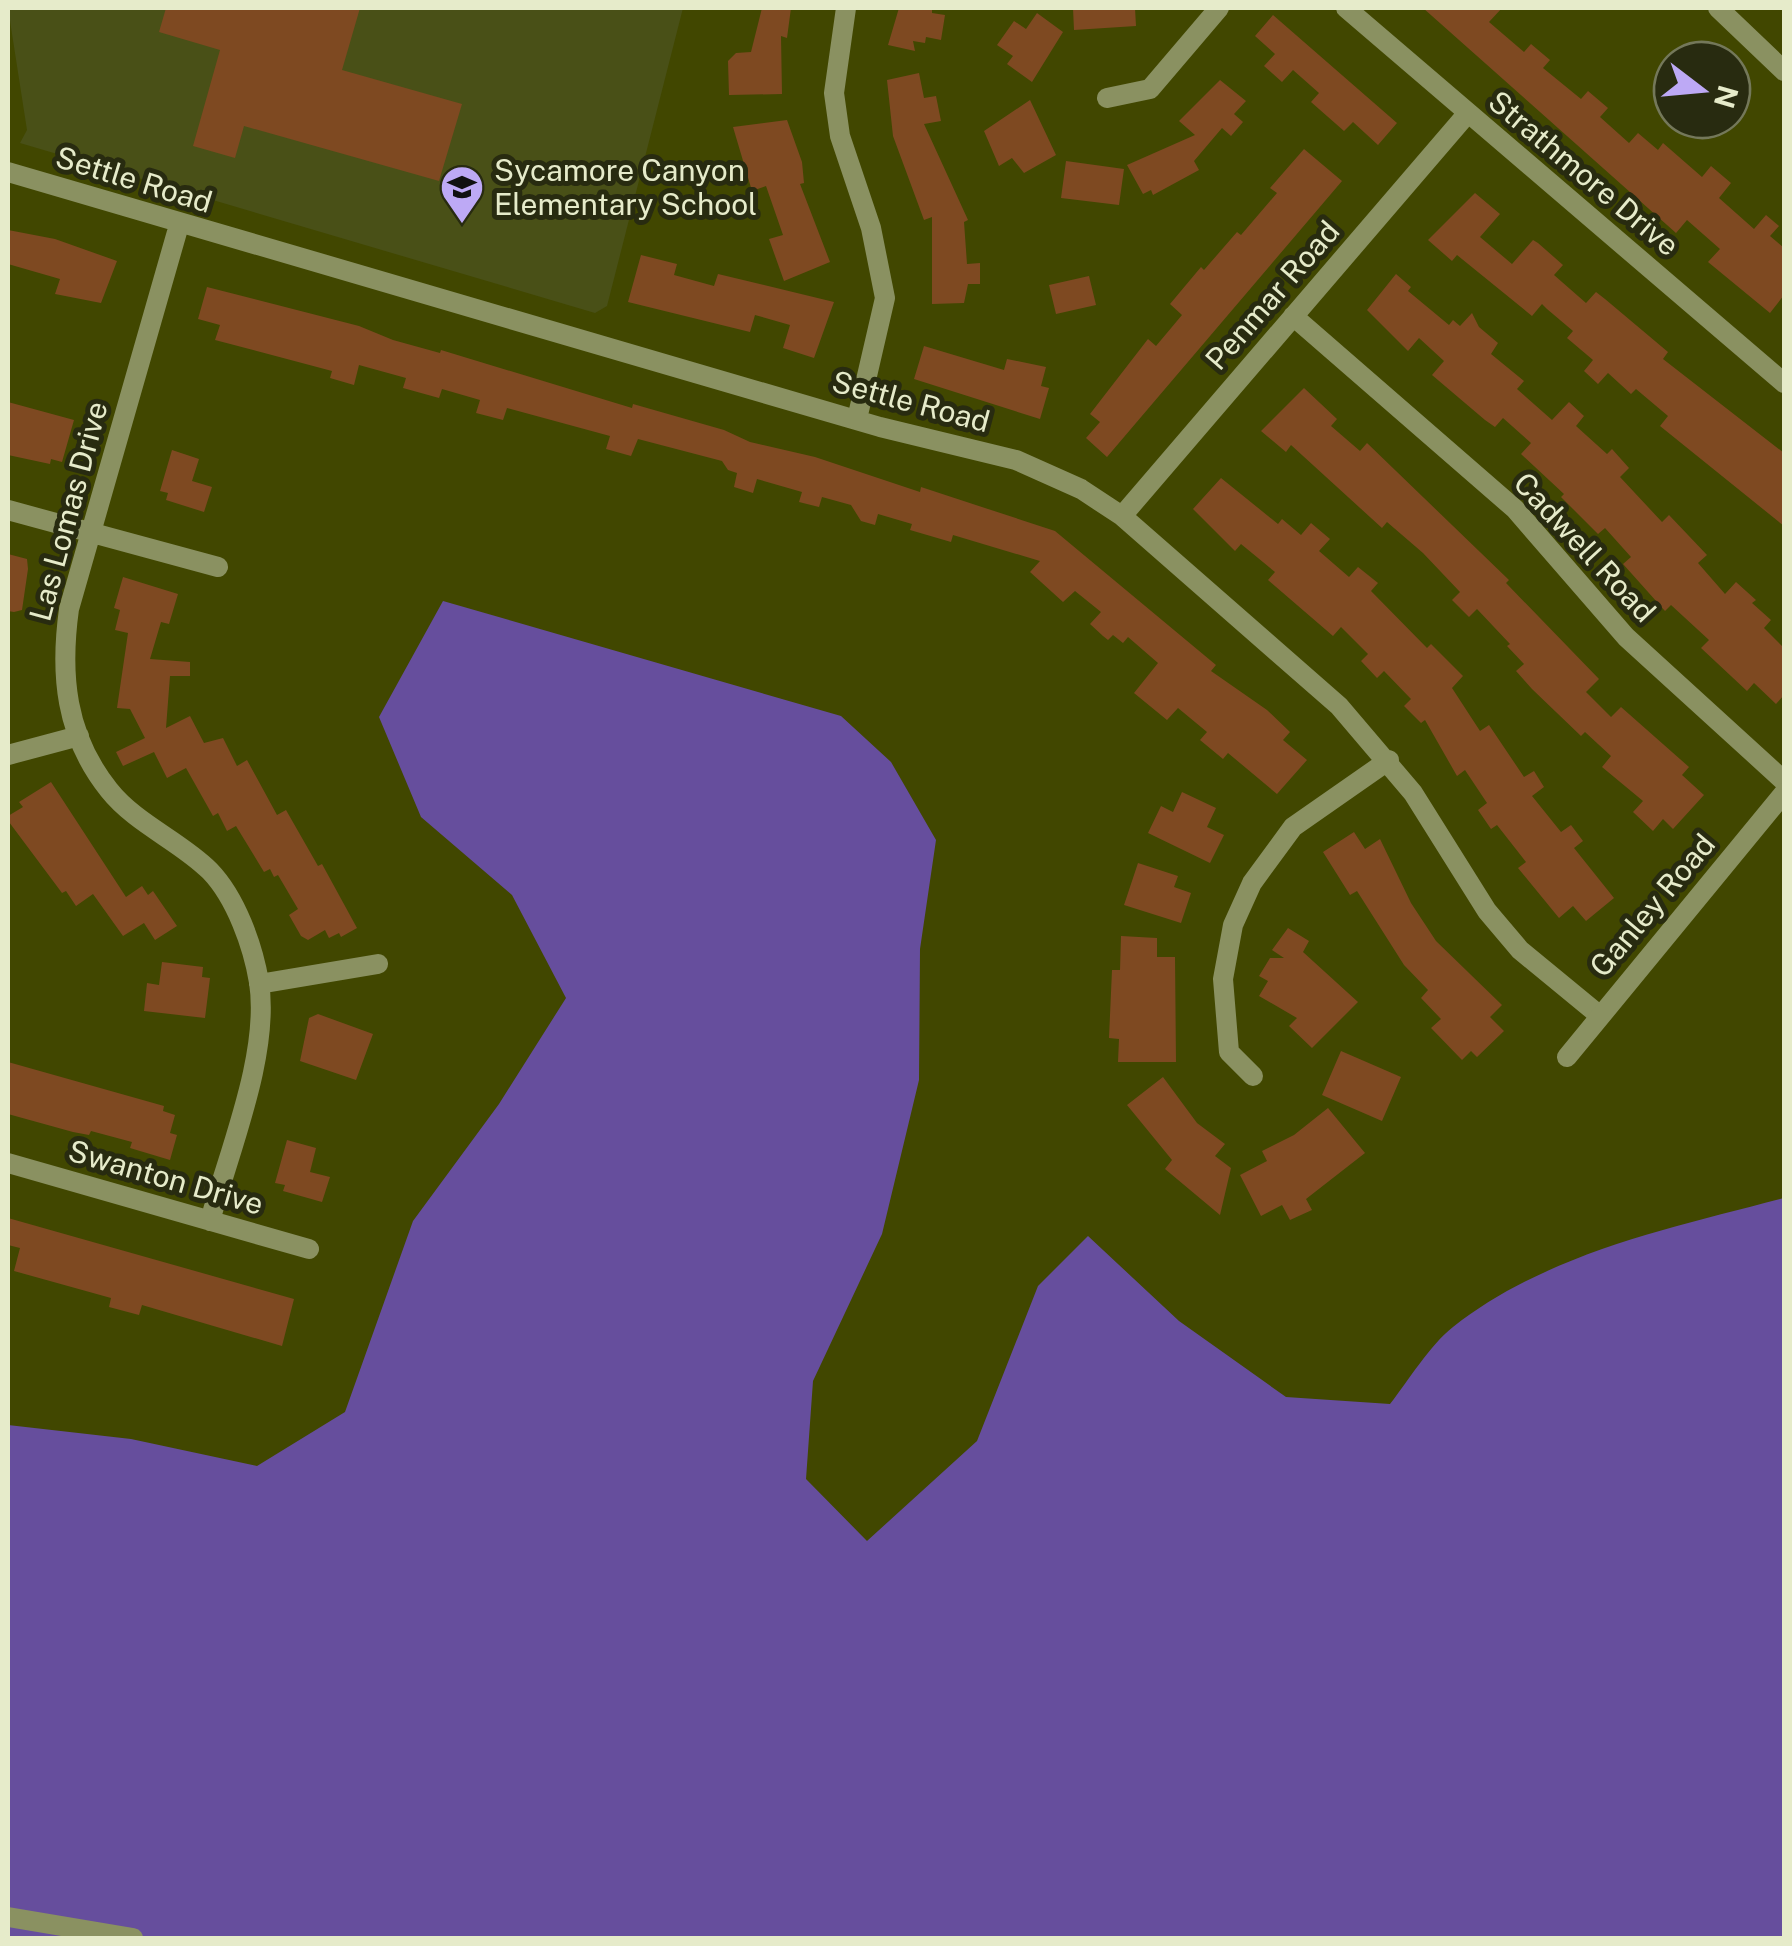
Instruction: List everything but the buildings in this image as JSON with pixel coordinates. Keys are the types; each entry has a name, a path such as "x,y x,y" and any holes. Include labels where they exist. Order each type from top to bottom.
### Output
{"street":[{"path":"846,8 834,93 840,136 871,228 884,298 857,420"},
{"path":"1107,98 1150,88 1220,8"},
{"name":"Strathmore Drive","path":"1346,8 1784,382"},
{"path":"1718,8 1784,72"},
{"name":"Penmar Road","path":"1122,516 1467,114"},
{"name":"Settle Road","path":"8,172 857,420 1016,460 1081,489 1122,516 1297,665 1388,760 1486,911 1520,950 1599,1015"},
{"name":"Las Lomas Drive","path":"179,225 69,608 62,662 78,736 109,790 152,829 212,872 246,936 259,984 259,1041 210,1221"},
{"name":"Cadwell Road","path":"1293,316 1515,509 1626,637 1784,781"},
{"path":"8,510 218,567"},
{"path":"8,755 78,736"},
{"path":"1253,1076 1229,1052 1223,980 1232,925 1252,883 1294,827 1388,760"},
{"name":"Ganley Road","path":"1567,1057 1784,793"},
{"path":"259,984 378,964"},
{"name":"Swanton Drive","path":"8,1163 309,1249"},
{"path":"8,1917 133,1938"}],"shaded area":[{"name":"Sycamore Canyon Elementary School","path":"8,8 683,8 607,306 595,313 20,143 27,130"},
{"path":"443,601 841,716 891,762 936,840 920,949 919,1080 882,1234 813,1381 806,1479 867,1541 977,1441 1038,1286 1088,1236 1179,1321 1286,1397 1390,1404 1444,1335 1490,1301 1528,1280 1611,1246 1784,1198 1784,1938 8,1938 8,1425 131,1439 257,1466 345,1412 413,1221 499,1104 566,998 512,895 421,817 379,717"}],"place":[{"name":"Sycamore Canyon Elementary School","path":"462,225"}]}
